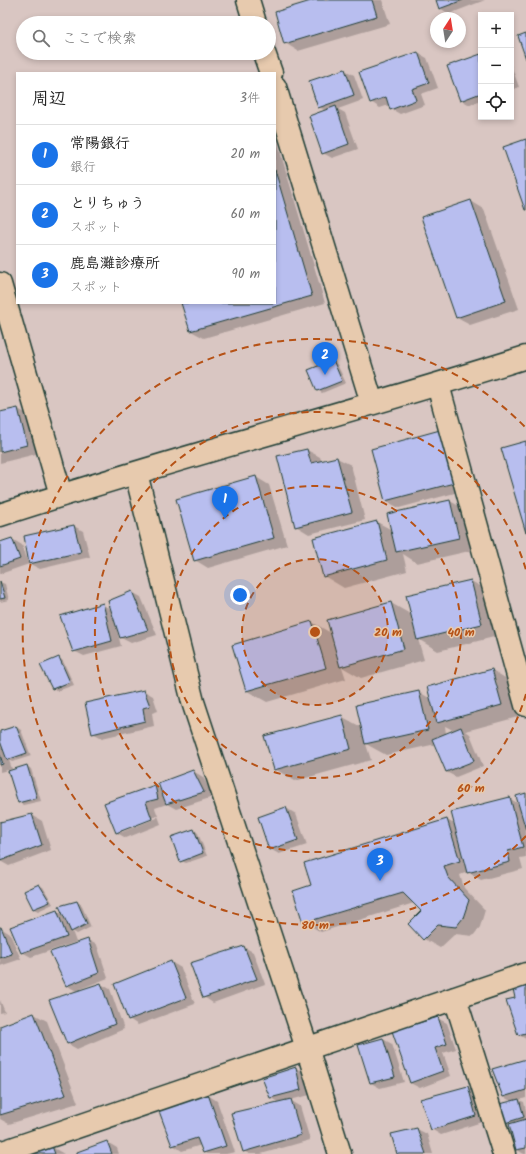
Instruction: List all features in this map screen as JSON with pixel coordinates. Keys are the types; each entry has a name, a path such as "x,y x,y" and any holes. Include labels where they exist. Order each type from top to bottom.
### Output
{"street":[{"path":"248,0 253,16"},
{"path":"266,60 271,72"},
{"path":"276,90 372,403"},
{"path":"0,284 62,495"},
{"path":"0,515 136,473 438,385 526,357"},
{"path":"438,385 526,705"},
{"path":"136,473 193,702 307,1048 340,1154"},
{"path":"0,1153 526,974"},
{"path":"456,998 504,1154"}],"building":[{"path":"314,0 372,0 377,16 284,44 275,12"},
{"path":"436,0 463,0 439,9"},
{"path":"526,33 526,59 518,36"},
{"path":"418,52 429,83 412,89 416,100 390,110 386,97 370,103 359,72"},
{"path":"478,55 478,94 460,101 447,66"},
{"path":"345,69 354,95 318,108 309,81"},
{"path":"336,106 349,144 322,154 309,116"},
{"path":"526,139 526,210 525,210 503,147"},
{"path":"276,173 312,296 190,331 181,304 276,304"},
{"path":"471,200 506,301 456,318 421,217"},
{"path":"333,360 342,381 317,391 308,370"},
{"path":"18,408 27,445 0,452 0,412"},
{"path":"440,430 454,483 385,501 371,449"},
{"path":"526,441 526,533 501,448"},
{"path":"307,449 311,463 337,457 352,512 295,527 277,456"},
{"path":"256,476 274,538 194,561 176,499"},
{"path":"450,500 459,538 396,552 387,514"},
{"path":"377,521 387,560 323,577 313,538"},
{"path":"74,525 81,552 29,564 24,536"},
{"path":"12,538 20,559 0,566 0,542"},
{"path":"471,580 482,624 417,640 406,595"},
{"path":"0,581 5,598 0,599"},
{"path":"132,591 148,630 120,638 108,601"},
{"path":"391,602 404,649 340,667 327,620"},
{"path":"103,603 112,641 73,652 60,616"},
{"path":"312,621 326,668 246,691 232,645"},
{"path":"59,657 70,682 52,689 40,665"},
{"path":"492,669 502,705 437,723 427,687"},
{"path":"144,690 150,706 143,708 145,721 92,734 85,703"},
{"path":"419,691 428,730 365,744 356,705"},
{"path":"342,715 351,749 274,770 264,736"},
{"path":"16,726 27,753 7,760 0,741 0,731"},
{"path":"461,727 474,761 446,772 432,739"},
{"path":"0,755 3,764 0,765"},
{"path":"27,765 37,798 18,803 8,771"},
{"path":"193,770 204,792 166,804 158,783"},
{"path":"155,785 158,799 146,802 152,819 116,833 104,803"},
{"path":"526,793 526,830 516,796"},
{"path":"510,797 523,847 508,851 510,862 467,873 451,812"},
{"path":"286,807 298,840 269,850 258,817"},
{"path":"32,814 42,845 0,861 0,822"},
{"path":"447,819 460,861 444,866 448,877 469,900 463,918 456,927 438,925 423,940 408,924 421,911 403,893 303,923 293,891 311,885 304,863"},
{"path":"194,829 203,853 180,862 171,837"},
{"path":"39,884 50,902 33,909 24,891"},
{"path":"77,901 87,924 71,932 59,906"},
{"path":"57,910 67,937 21,953 10,927"},
{"path":"0,927 12,954 0,958"},
{"path":"88,939 99,973 66,986 50,952"},
{"path":"244,946 257,979 203,998 190,963"},
{"path":"171,961 186,998 128,1020 114,984"},
{"path":"101,983 115,1024 67,1044 49,1000"},
{"path":"526,984 526,1033 518,1035 506,1000 515,998 513,989"},
{"path":"34,1013 66,1095 0,1115 0,1026"},
{"path":"438,1017 447,1044 435,1048 443,1071 410,1083 392,1031"},
{"path":"383,1038 395,1077 370,1083 358,1045"},
{"path":"526,1059 526,1090 503,1097 492,1069"},
{"path":"296,1067 301,1090 270,1098 262,1078"},
{"path":"468,1086 476,1116 431,1130 420,1099"},
{"path":"208,1094 226,1146 203,1153 197,1138 172,1146 159,1111"},
{"path":"291,1099 301,1135 243,1152 231,1113"},
{"path":"519,1099 524,1117 505,1123 500,1104"},
{"path":"526,1119 526,1148 516,1150 509,1124"},
{"path":"417,1128 426,1154 397,1154 391,1134"},
{"path":"107,1141 112,1154 77,1154 77,1152"},
{"path":"52,1146 55,1154 27,1154"}],"place":[{"name":"とりちゅう","path":"325,375"},
{"name":"常陽銀行","path":"225,519"},
{"name":"鹿島灘診療所","path":"380,881"}]}
